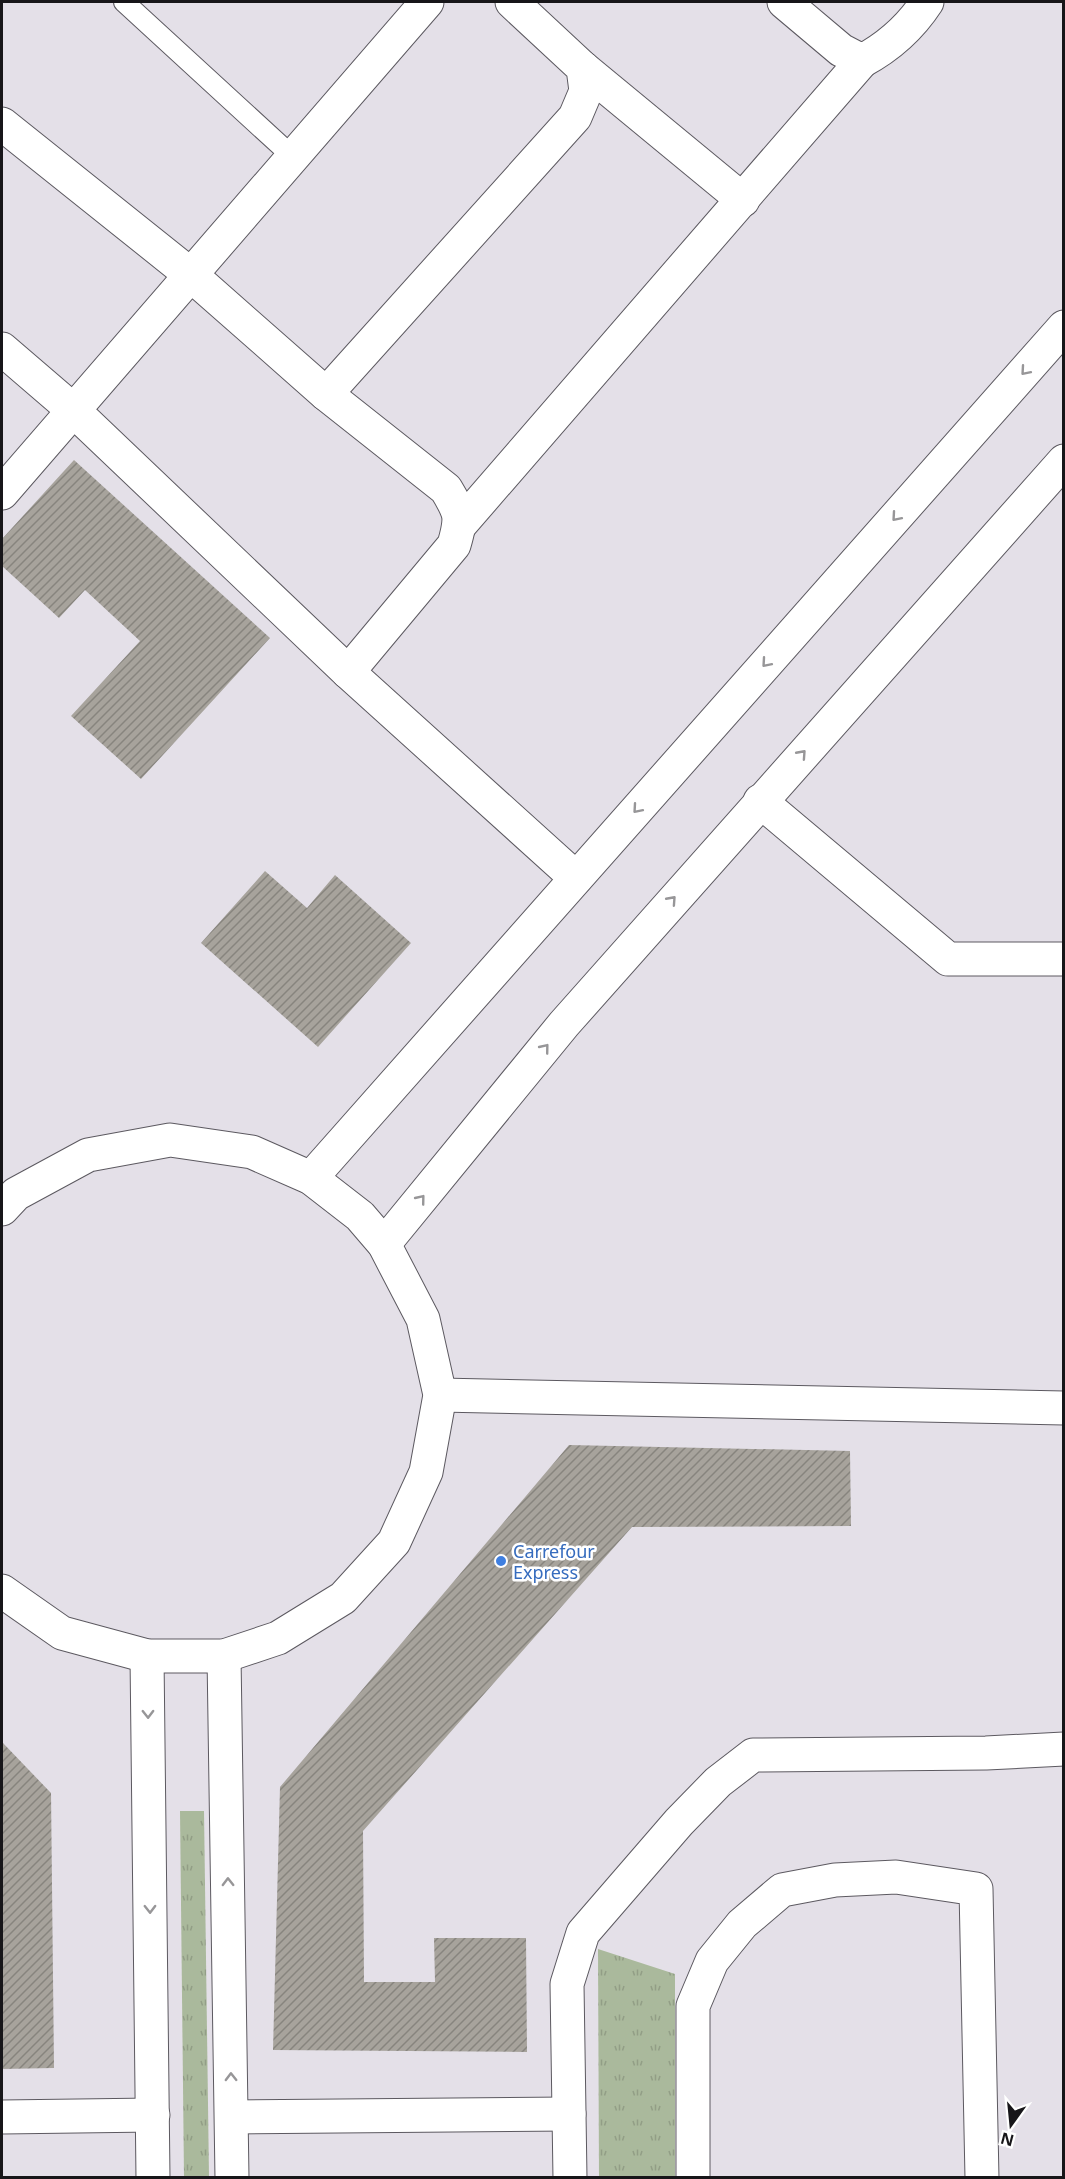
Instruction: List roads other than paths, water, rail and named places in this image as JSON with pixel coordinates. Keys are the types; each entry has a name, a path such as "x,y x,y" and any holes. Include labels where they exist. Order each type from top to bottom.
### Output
{"street":[{"path":"2,493 427,2"},
{"path":"512,2 583,68 743,200"},
{"path":"783,2 842,51 862,61"},
{"path":"459,526 862,61 884,49 907,27 927,2"},
{"path":"326,394 575,117 586,91 583,68"},
{"path":"2,123 191,275 326,394 446,489 459,510 459,526 454,545 348,672"},
{"path":"311,1178 1064,327"},
{"path":"2,349 73,410 348,672 576,878"},
{"path":"384,1244 564,1024 1064,461"},
{"path":"760,801 948,959 1064,959"},
{"path":"2,1209 16,1194 88,1155 170,1140 252,1152 311,1178 360,1216 384,1244 423,1319 440,1395 426,1472 394,1542 343,1598 278,1638 224,1656 147,1656 62,1633 2,1591"},
{"path":"440,1395 1064,1408"},
{"path":"147,1656 153,2178"},
{"path":"224,1656 232,2178"},
{"path":"570,2178 567,1984 582,1933 718,1782 753,1755 986,1754 1064,1749"},
{"path":"693,2178 693,2006 712,1961 742,1924 782,1890 835,1880 896,1877 976,1889 982,2178"},
{"path":"232,2117 569,2114"},
{"path":"2,2117 153,2115"}],"lane":[{"path":"124,2 147,9 293,157"}],"place":[{"name":"Carrefour Express","path":"501,1561"}]}
